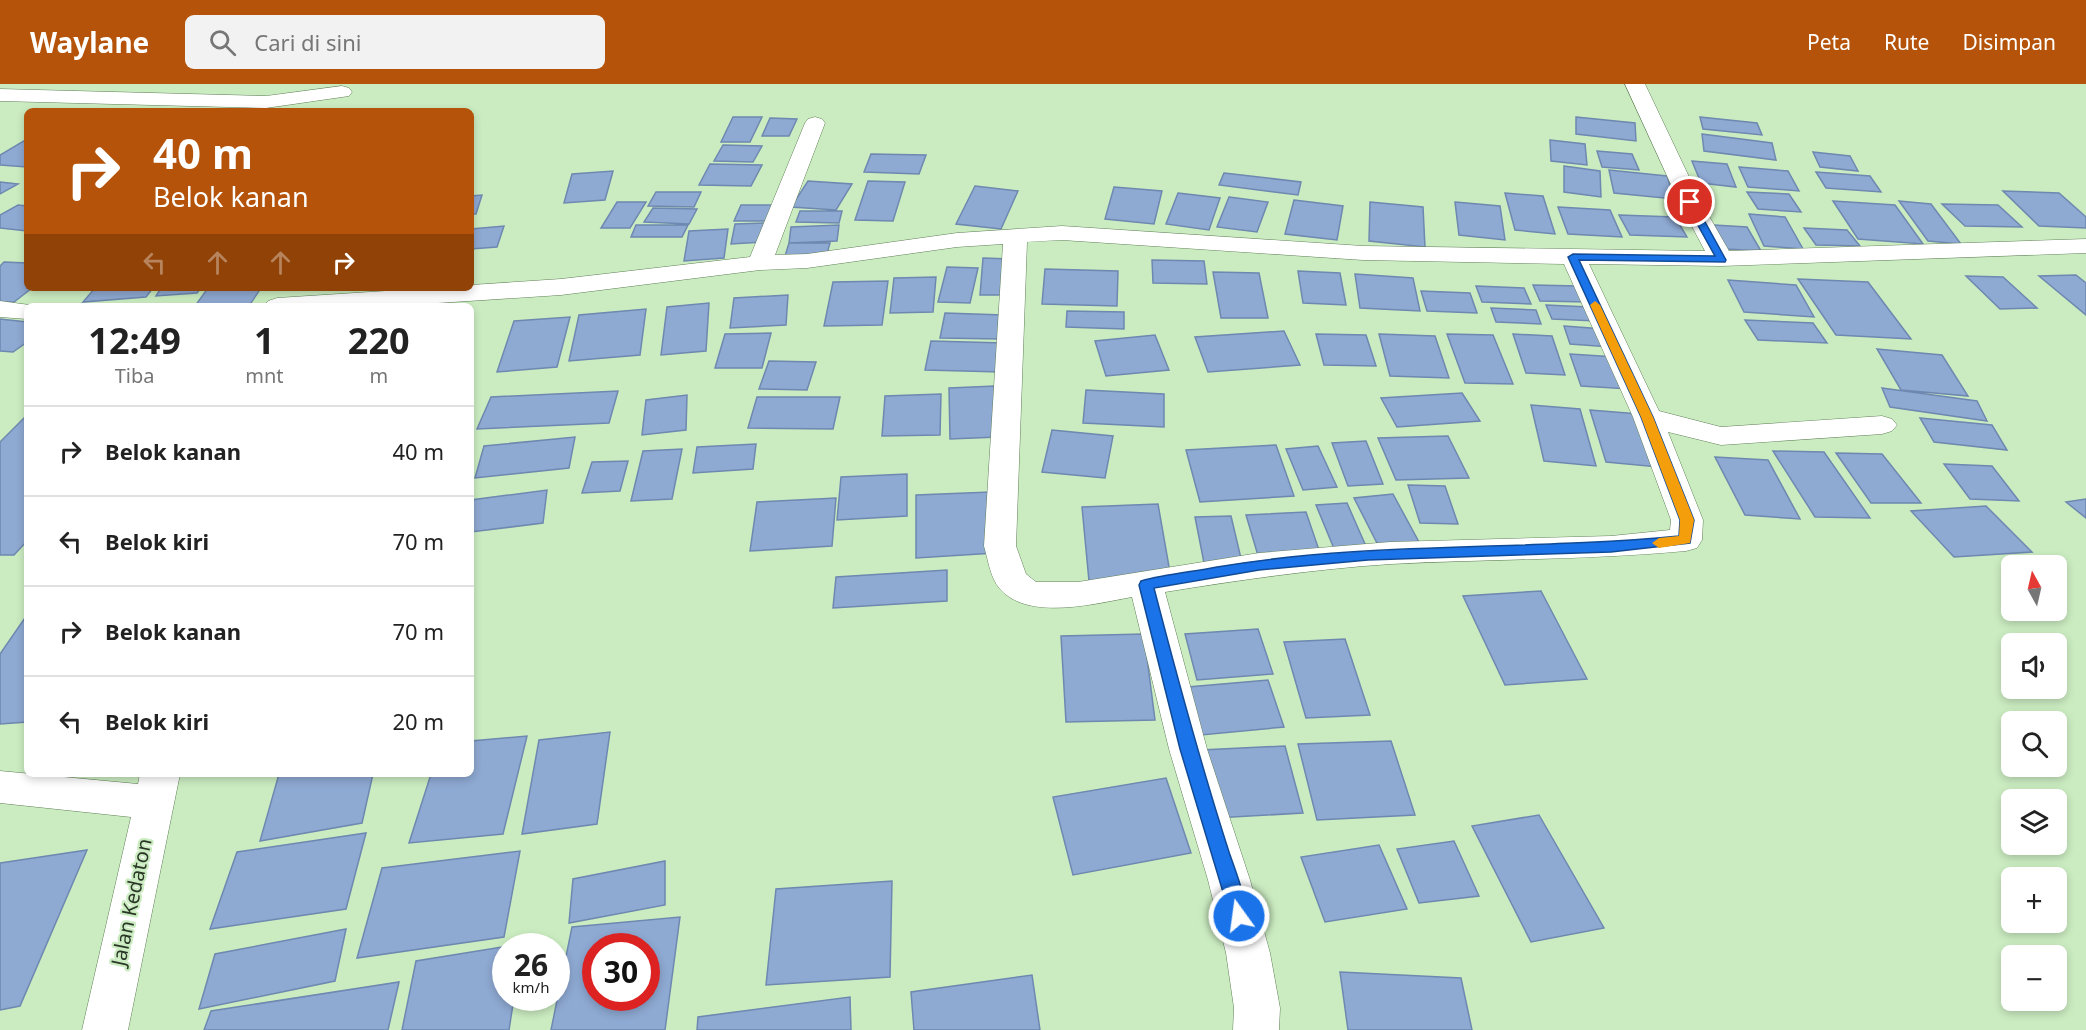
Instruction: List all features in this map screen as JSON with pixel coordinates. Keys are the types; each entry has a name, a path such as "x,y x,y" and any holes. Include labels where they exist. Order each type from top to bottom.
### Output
{"street":[{"path":"1635,84 1690,202 1721,260"},
{"path":"0,95 266,102 341,96"},
{"path":"760,263 815,123"},
{"path":"289,301 561,287 760,263 807,261 957,240 1062,233 1363,253 1721,260 2086,246"},
{"path":"1015,235 1000,546 1011,580 1028,594 1078,594 1146,585 1259,565 1366,555 1611,548 1686,540 1687,520 1647,417 1573,257"},
{"path":"0,309 24,311"},
{"path":"1647,417 1721,436 1882,425"},
{"path":"1146,585 1188,749 1230,880 1243,932 1257,1008 1256,1030"},
{"path":"0,787 156,788"},
{"name":"Jalan Kedaton","path":"105,1030 156,788"}],"building":[{"path":"733,117 762,117 750,142 721,142"},
{"path":"1576,117 1635,123 1636,141 1576,134"},
{"path":"1700,117 1757,123 1762,135 1703,129"},
{"path":"770,118 797,119 789,136 762,136"},
{"path":"1702,134 1772,143 1776,160 1704,151"},
{"path":"1550,140 1585,144 1587,165 1551,161"},
{"path":"24,141 24,167 0,165 0,155"},
{"path":"723,145 762,146 753,162 714,161"},
{"path":"1597,151 1632,154 1639,170 1602,167"},
{"path":"1813,152 1850,156 1858,171 1820,167"},
{"path":"871,154 926,155 919,174 864,172"},
{"path":"1692,161 1727,164 1736,187 1701,183"},
{"path":"710,164 762,165 751,186 699,185"},
{"path":"1564,166 1600,171 1601,197 1564,192"},
{"path":"1739,167 1788,171 1799,191 1748,187"},
{"path":"1609,170 1667,176 1674,199 1614,193"},
{"path":"613,171 605,200 564,203 572,174"},
{"path":"1816,172 1870,176 1881,192 1826,188"},
{"path":"1224,173 1301,182 1298,195 1219,185"},
{"path":"808,181 852,184 836,210 791,207"},
{"path":"868,181 905,182 893,221 855,220"},
{"path":"0,182 18,184 0,194"},
{"path":"975,186 1018,191 1001,229 956,224"},
{"path":"1114,187 1162,191 1154,224 1105,219"},
{"path":"2003,191 2059,193 2086,217 2086,228 2039,226"},
{"path":"656,192 701,192 694,207 648,206"},
{"path":"1747,192 1789,194 1801,212 1758,209"},
{"path":"1178,193 1220,198 1209,230 1166,224"},
{"path":"1505,193 1543,196 1555,234 1515,230"},
{"path":"482,195 476,214 474,214 474,196"},
{"path":"1229,197 1268,202 1257,232 1217,227"},
{"path":"1294,200 1343,206 1337,240 1285,234"},
{"path":"1833,201 1895,205 1923,244 1858,239"},
{"path":"1899,201 1931,204 1961,244 1928,241"},
{"path":"617,202 646,202 630,228 601,228"},
{"path":"1370,202 1423,207 1425,247 1369,241"},
{"path":"1455,202 1500,206 1505,240 1459,235"},
{"path":"1942,204 1998,205 2022,227 1965,226"},
{"path":"18,205 24,206 24,231 0,228 0,215"},
{"path":"741,205 772,205 766,221 734,221"},
{"path":"1558,207 1610,210 1622,237 1568,234"},
{"path":"653,208 697,209 689,224 644,222"},
{"path":"800,211 842,211 839,223 796,222"},
{"path":"1749,214 1785,217 1803,249 1764,246"},
{"path":"1619,215 1675,217 1687,237 1630,235"},
{"path":"768,223 765,242 731,244 735,224"},
{"path":"636,225 688,225 682,237 631,237"},
{"path":"839,225 837,241 789,243 791,227"},
{"path":"1714,225 1747,227 1761,251 1727,249"},
{"path":"504,226 497,247 474,249 474,229"},
{"path":"1804,228 1847,230 1860,246 1816,245"},
{"path":"728,229 724,258 684,261 689,231"},
{"path":"789,243 830,243 826,257 785,256"},
{"path":"983,258 1010,259 1008,295 980,295"},
{"path":"1152,260 1204,261 1207,284 1153,283"},
{"path":"4,262 24,263 24,291 28,291 14,302 0,302 0,266"},
{"path":"947,267 978,268 970,303 938,302"},
{"path":"1045,269 1118,271 1117,306 1042,304"},
{"path":"1298,271 1340,273 1346,305 1303,303"},
{"path":"1213,272 1259,273 1268,318 1221,318"},
{"path":"1355,274 1413,278 1420,311 1360,308"},
{"path":"2076,275 2086,283 2086,315 2039,276"},
{"path":"1966,276 2003,277 2037,308 2000,309"},
{"path":"936,277 933,312 890,313 894,278"},
{"path":"1798,279 1868,282 1911,339 1836,335"},
{"path":"1728,280 1796,285 1814,317 1744,312"},
{"path":"888,281 882,325 824,326 833,282"},
{"path":"1533,285 1578,286 1587,302 1540,301"},
{"path":"1476,286 1524,288 1531,304 1482,302"},
{"path":"92,291 151,291 146,297 83,302"},
{"path":"159,291 199,291 197,293 156,296"},
{"path":"206,291 259,291 251,303 197,303"},
{"path":"1421,291 1470,293 1477,313 1427,311"},
{"path":"788,295 786,325 730,328 734,298"},
{"path":"709,303 706,351 661,355 667,307"},
{"path":"1546,305 1589,307 1596,321 1552,319"},
{"path":"1491,308 1536,310 1541,324 1496,322"},
{"path":"646,309 640,355 569,361 579,315"},
{"path":"1067,311 1124,312 1124,329 1066,327"},
{"path":"945,313 1003,315 1000,339 940,338"},
{"path":"570,317 557,367 497,372 514,321"},
{"path":"0,319 24,322 24,344 13,352 0,351"},
{"path":"1745,320 1813,323 1827,343 1758,340"},
{"path":"1564,326 1604,329 1610,347 1570,344"},
{"path":"1284,331 1300,365 1208,372 1195,337"},
{"path":"771,333 762,368 715,368 725,334"},
{"path":"1316,334 1366,335 1376,366 1324,365"},
{"path":"1379,334 1435,336 1449,378 1390,376"},
{"path":"1447,334 1493,335 1513,384 1465,383"},
{"path":"1513,334 1552,336 1565,375 1526,373"},
{"path":"1155,335 1169,370 1106,376 1095,341"},
{"path":"931,341 1004,343 1001,372 925,370"},
{"path":"1877,349 1942,355 1968,396 1901,390"},
{"path":"1570,354 1616,357 1629,389 1581,386"},
{"path":"769,361 816,362 807,390 759,389"},
{"path":"995,386 998,437 950,439 949,388"},
{"path":"1882,388 1977,401 1987,421 1890,407"},
{"path":"1086,390 1164,394 1164,427 1083,423"},
{"path":"618,391 609,423 477,429 491,397"},
{"path":"1462,393 1480,421 1397,427 1381,398"},
{"path":"941,394 940,435 882,436 885,396"},
{"path":"687,395 686,430 642,435 646,400"},
{"path":"757,397 840,397 833,429 748,428"},
{"path":"1531,405 1580,409 1596,466 1544,461"},
{"path":"1590,410 1639,414 1658,467 1606,462"},
{"path":"24,418 24,544 14,555 0,555 0,442"},
{"path":"1920,418 1992,425 2007,450 1934,442"},
{"path":"1052,430 1113,436 1105,478 1042,472"},
{"path":"1448,436 1469,478 1396,480 1378,438"},
{"path":"575,437 569,468 475,478 484,446"},
{"path":"1366,441 1383,484 1348,486 1332,443"},
{"path":"756,444 753,469 693,473 697,447"},
{"path":"1276,445 1294,496 1200,502 1186,450"},
{"path":"1318,446 1337,487 1303,490 1286,449"},
{"path":"682,449 672,499 631,501 643,451"},
{"path":"1773,451 1824,452 1870,518 1815,517"},
{"path":"1836,453 1882,454 1921,503 1871,503"},
{"path":"1715,457 1768,460 1800,519 1745,515"},
{"path":"628,461 620,491 582,493 592,462"},
{"path":"1944,464 1992,466 2019,501 1970,499"},
{"path":"907,474 907,516 837,520 841,477"},
{"path":"1408,485 1445,486 1458,524 1420,523"},
{"path":"547,490 543,523 474,532 474,500"},
{"path":"991,492 995,553 916,558 916,495"},
{"path":"1393,494 1420,544 1380,549 1354,498"},
{"path":"836,498 832,546 750,551 757,502"},
{"path":"2086,499 2086,518 2066,502"},
{"path":"1347,503 1369,553 1337,556 1316,505"},
{"path":"1158,504 1171,578 1089,581 1082,507"},
{"path":"1986,506 2032,552 1954,557 1911,511"},
{"path":"1306,512 1321,556 1259,559 1246,515"},
{"path":"1231,516 1243,567 1205,568 1195,517"},
{"path":"947,570 947,601 833,608 836,577"},
{"path":"1541,591 1587,679 1505,685 1463,596"},
{"path":"24,619 24,722 0,724 0,654"},
{"path":"1258,629 1273,674 1197,680 1185,634"},
{"path":"1144,634 1155,720 1066,722 1061,636"},
{"path":"1345,639 1370,715 1306,718 1284,642"},
{"path":"1268,680 1284,727 1201,735 1188,687"},
{"path":"610,732 597,824 522,834 539,740"},
{"path":"527,736 503,834 409,843 430,777 474,777 474,741"},
{"path":"1391,741 1415,815 1317,820 1298,744"},
{"path":"1285,746 1303,813 1215,818 1201,750"},
{"path":"278,777 372,777 362,823 260,841"},
{"path":"1166,778 1191,853 1073,875 1053,797"},
{"path":"1539,815 1604,928 1531,942 1472,826"},
{"path":"366,833 346,909 210,929 237,852"},
{"path":"1454,841 1479,896 1419,903 1397,849"},
{"path":"1379,845 1407,909 1325,922 1301,857"},
{"path":"87,850 20,1006 0,1010 0,863"},
{"path":"520,851 505,933 492,933 492,939 357,958 382,868"},
{"path":"665,861 665,905 569,923 573,879"},
{"path":"892,881 890,977 766,985 776,889"},
{"path":"680,917 665,1030 551,1030 555,1011 570,1011 572,927"},
{"path":"346,929 335,981 199,1009 215,954"},
{"path":"492,948 492,1011 512,1011 509,1030 402,1030 416,961"},
{"path":"1340,972 1461,978 1472,1030 1348,1030"},
{"path":"1032,975 1040,1030 914,1030 911,992"},
{"path":"399,982 388,1030 204,1030 211,1011"},
{"path":"850,997 851,1030 697,1030 698,1017"}],"slow traffic":[{"path":"1595,305 1647,417 1687,520 1686,540 1659,543"}],"route":[{"path":"1239,916 1230,880 1188,749 1146,585 1259,565 1368,555 1611,548 1686,540 1687,520 1647,417 1573,257 1721,260 1690,202"}]}
